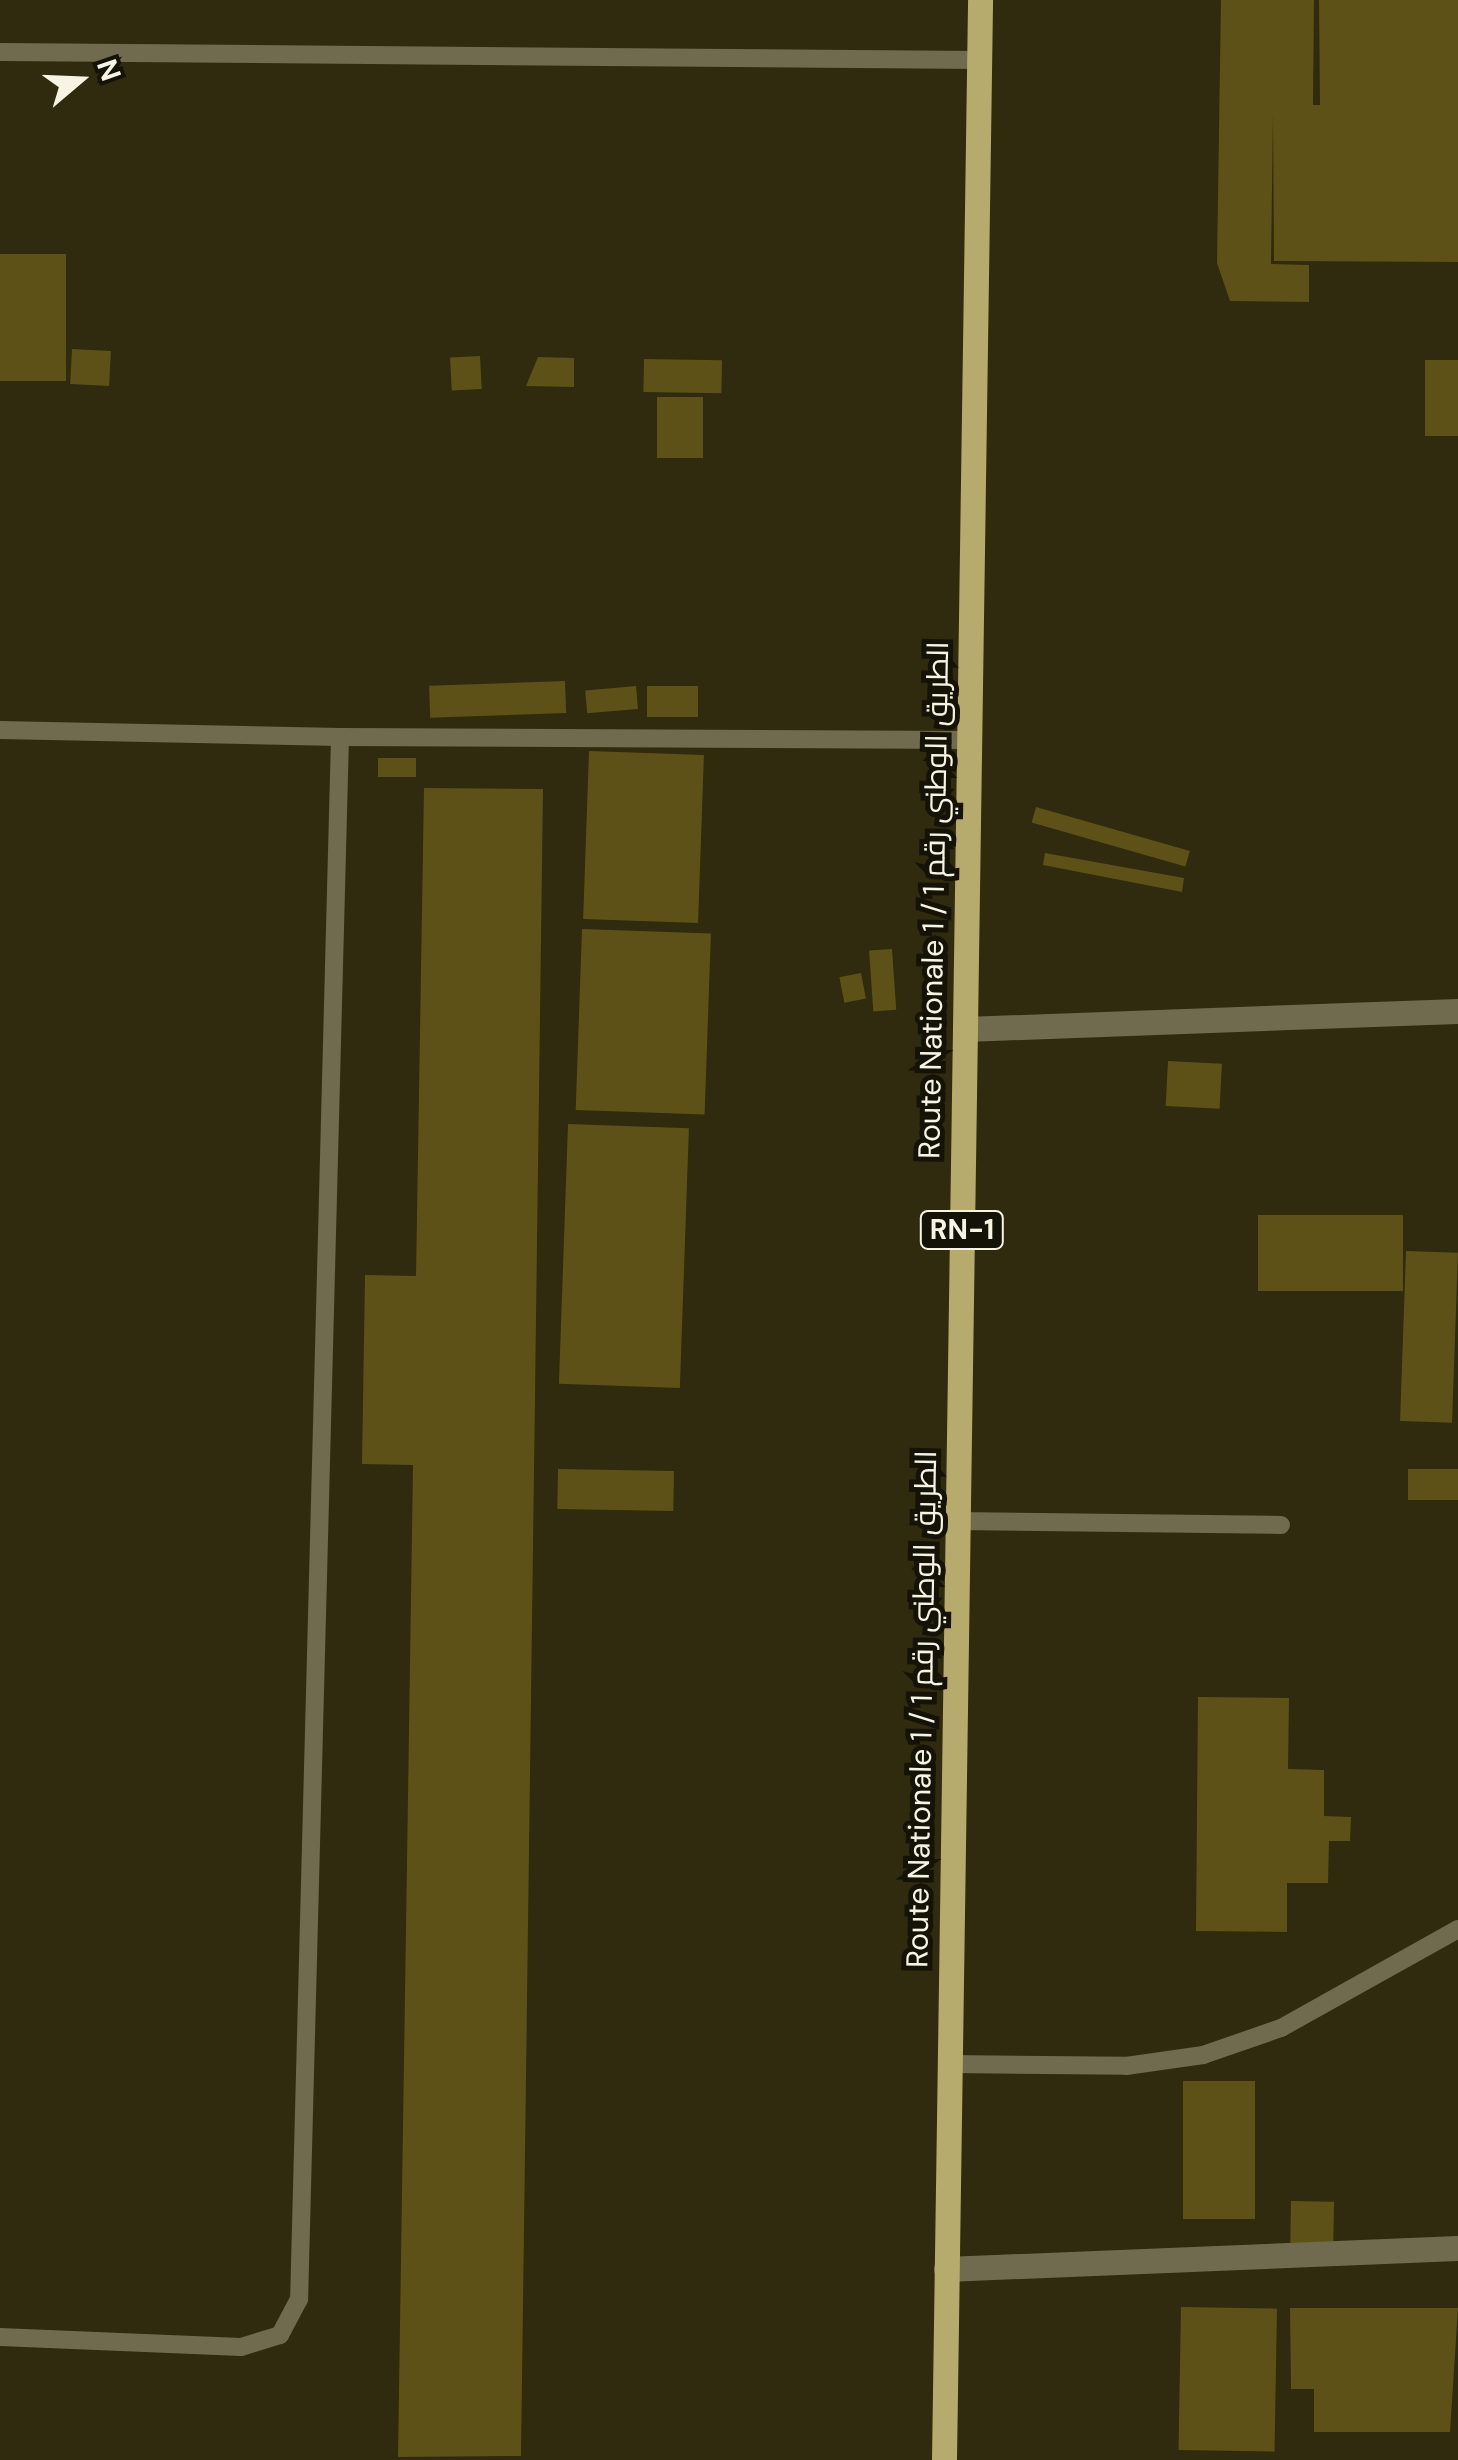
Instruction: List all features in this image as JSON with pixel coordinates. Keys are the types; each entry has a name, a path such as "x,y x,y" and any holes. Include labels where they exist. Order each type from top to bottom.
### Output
{"main road":[{"name":"Route Nationale 1 / الطريق الوطني رقم 1","path":"944,2460 980,0"}],"street":[{"path":"965,1029 1458,1011"},
{"path":"946,2269 1458,2248"}],"lane":[{"path":"0,52 979,60"},
{"path":"0,730 340,737 968,740"},
{"path":"0,2338 241,2348 280,2335 299,2299 340,737"},
{"path":"957,1521 1282,1524"},
{"path":"948,2064 1126,2066 1203,2055 1282,2028 1458,1929"}],"building":[{"path":"1221,0 1314,0 1313,105 1320,105 1319,0 1458,0 1458,262 1274,261 1273,114 1271,264 1309,265 1309,302 1230,301 1217,263"},
{"path":"0,254 66,254 66,381 0,381"},
{"path":"72,349 111,351 109,386 70,384"},
{"path":"480,356 482,389 452,391 450,358"},
{"path":"538,357 574,358 574,387 526,386"},
{"path":"644,359 722,360 721,393 643,392"},
{"path":"1425,360 1458,360 1458,436 1425,436"},
{"path":"657,397 703,397 703,458 657,458"},
{"path":"565,681 566,713 430,718 429,686"},
{"path":"636,686 638,709 587,713 585,690"},
{"path":"647,686 698,686 698,717 647,717"},
{"path":"589,751 704,755 698,923 583,919"},
{"path":"378,758 416,758 416,777 378,777"},
{"path":"424,788 543,789 521,2456 398,2457 413,1465 362,1464 365,1275 416,1276"},
{"path":"1036,807 1190,851 1185,866 1032,822"},
{"path":"1045,853 1184,878 1182,892 1043,865"},
{"path":"582,929 711,934 705,1114 576,1110"},
{"path":"892,949 896,1010 873,1011 869,951"},
{"path":"861,973 866,999 844,1003 839,977"},
{"path":"1168,1061 1222,1064 1220,1109 1166,1106"},
{"path":"568,1124 689,1128 680,1388 559,1384"},
{"path":"1258,1215 1403,1215 1403,1291 1258,1291"},
{"path":"1406,1251 1458,1253 1452,1423 1400,1421"},
{"path":"558,1469 674,1471 673,1511 557,1509"},
{"path":"1408,1469 1458,1469 1458,1500 1408,1500"},
{"path":"1198,1697 1289,1698 1288,1769 1324,1770 1324,1816 1351,1817 1350,1841 1329,1841 1328,1883 1287,1883 1287,1932 1196,1931"},
{"path":"1183,2081 1255,2081 1255,2219 1183,2219"},
{"path":"1291,2201 1334,2202 1333,2244 1290,2243"},
{"path":"1181,2307 1277,2309 1274,2452 1179,2450"},
{"path":"1290,2308 1458,2308 1450,2432 1314,2432 1314,2389 1291,2389"}]}
